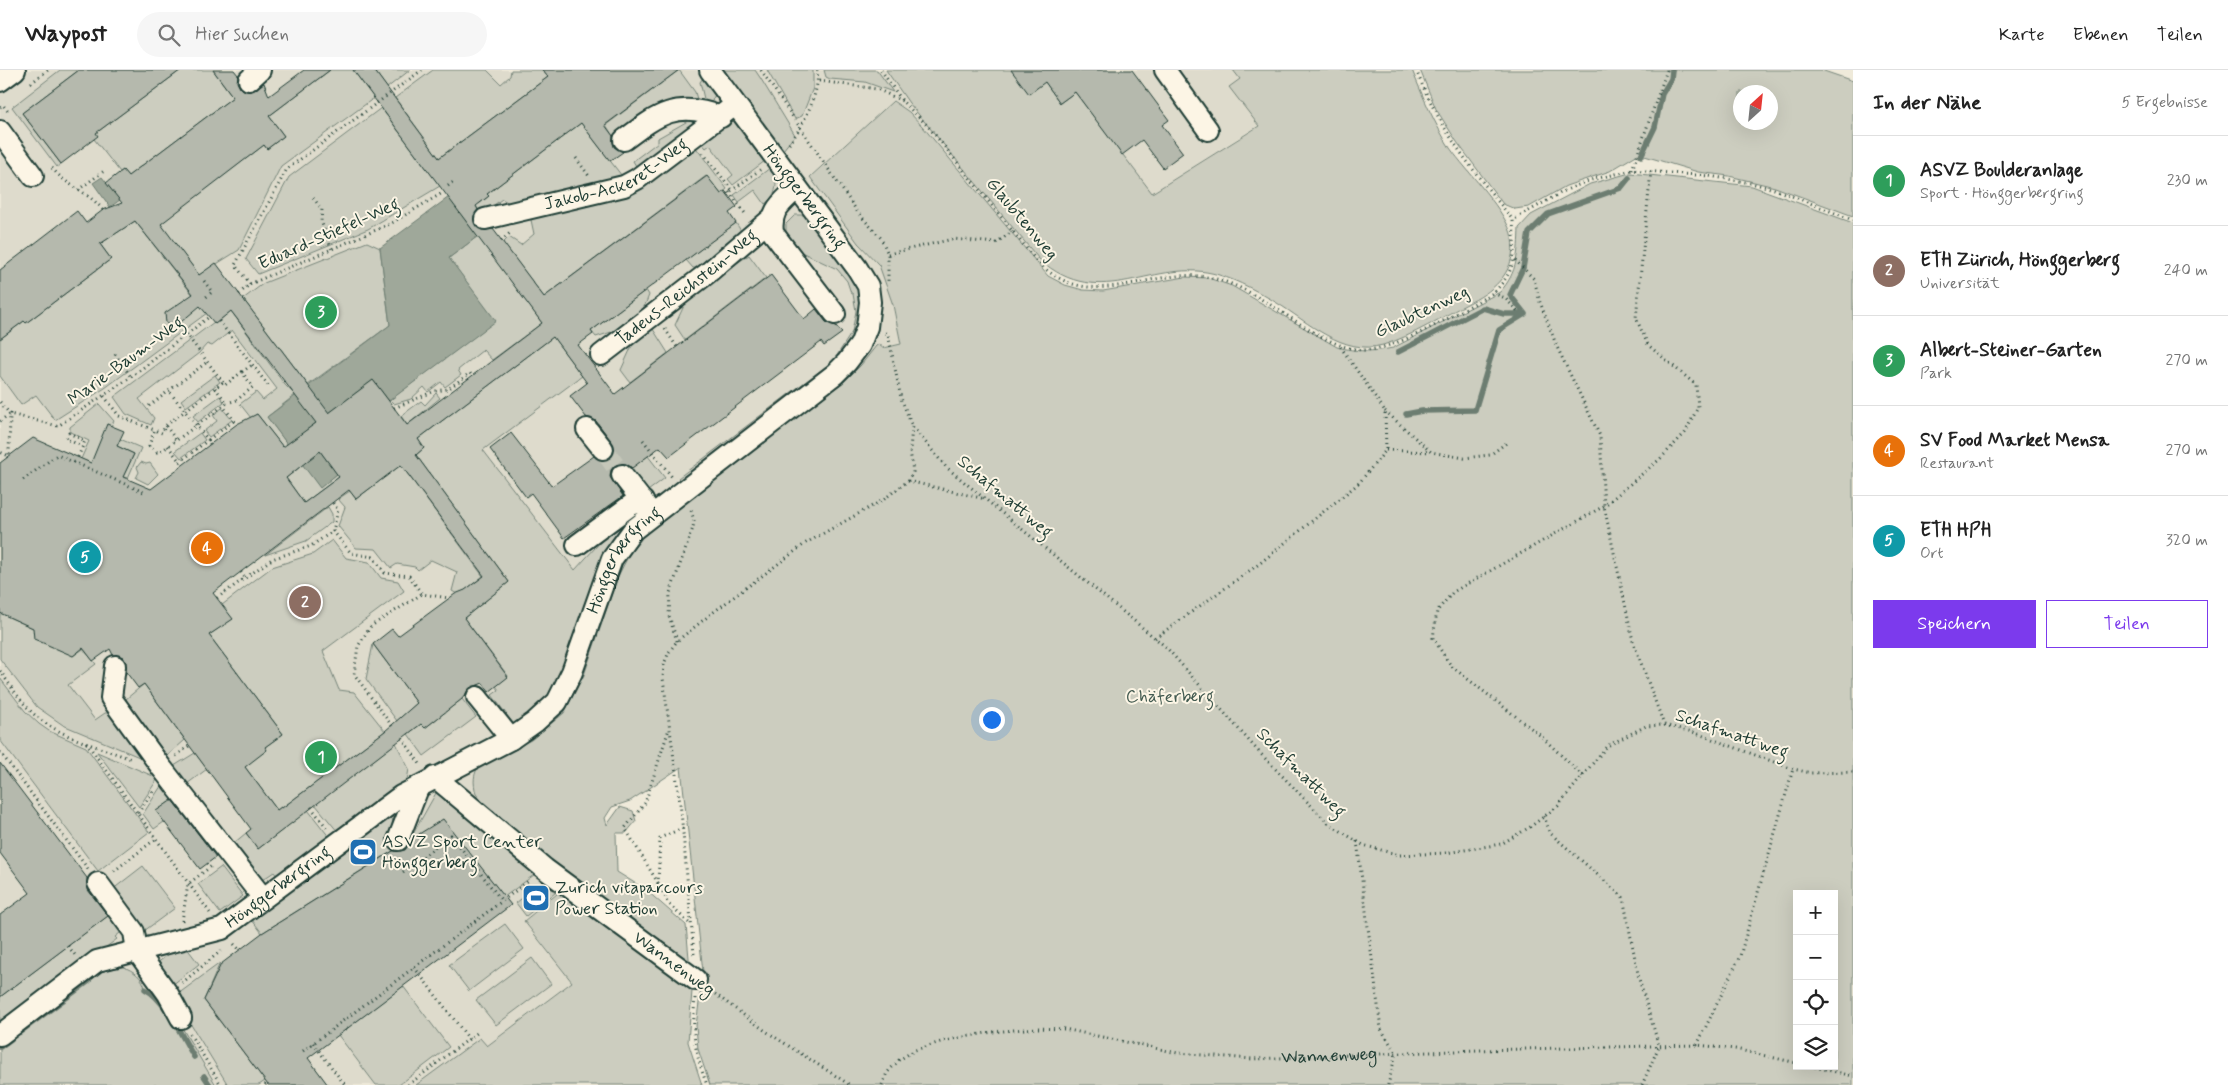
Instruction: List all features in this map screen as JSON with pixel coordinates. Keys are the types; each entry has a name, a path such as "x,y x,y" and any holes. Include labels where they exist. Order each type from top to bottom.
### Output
{"street":[{"path":"0,81 15,70"},
{"name":"Hönggerbergring","path":"0,1035 97,961 179,941 227,935 263,898 372,816 427,781 511,739 535,722 557,702 572,672 612,559 648,508 835,374 860,345 867,327 870,302 868,286 857,268 797,188 728,111 710,70"},
{"path":"1165,70 1208,130"},
{"path":"624,140 652,119 667,112 728,111"},
{"name":"Jakob-Ackeret-Weg","path":"485,219 624,186 728,111"},
{"path":"0,131 33,176"},
{"name":"Tadeus-Reichstein-Weg","path":"601,355 709,272 764,224 776,208 797,188"},
{"name":"Tadeus-Reichstein-Weg","path":"764,224 773,233 834,314"},
{"path":"588,429 603,449"},
{"path":"622,475 648,508"},
{"path":"577,545 631,505 648,508"},
{"path":"115,666 111,698 166,773 263,898"},
{"path":"477,697 511,739"},
{"path":"398,840 427,781"},
{"name":"Wannenweg","path":"427,781 544,870 696,980"},
{"path":"98,883 134,932 137,951 168,994 181,1018"}],"path":[{"path":"239,294 250,284 235,265 287,169 422,70"},
{"path":"761,70 800,130 859,214 881,238"},
{"path":"784,151 800,130 819,81 817,70"},
{"path":"881,70 903,102"},
{"path":"1416,70 1430,104 1451,141 1513,220 1566,190 1591,180 1632,170 1709,176 1750,183 1774,190 1853,220"},
{"path":"1632,170 1667,70"},
{"path":"819,81 876,89 903,102"},
{"name":"Glaubtenweg","path":"903,102 927,125 1013,232 1048,272 1071,284 1092,288 1186,276 1212,278 1237,285 1340,345 1362,350 1384,348 1493,293 1506,280 1515,260 1513,220"},
{"path":"692,138 729,192 764,224"},
{"path":"729,192 762,168"},
{"path":"78,190 104,171"},
{"path":"1583,776 1541,736 1451,666 1433,638 1437,611 1453,592 1604,506 1660,459 1685,433 1698,406 1696,385 1648,345 1636,318 1651,171"},
{"path":"61,180 97,202 103,210"},
{"path":"448,186 456,180"},
{"name":"Eduard-Stiefel-Weg","path":"250,284 390,224 444,192"},
{"path":"313,198 322,209 321,221 332,250"},
{"path":"888,254 953,239 996,243 1013,232"},
{"path":"1515,260 1534,279 1540,302 1557,347 1600,436 1604,506 1633,641 1664,725"},
{"path":"204,281 212,292 206,296"},
{"path":"1493,293 1505,298 1519,313"},
{"name":"Marie-Baum-Weg","path":"10,414 58,426 131,377 210,317"},
{"path":"219,320 270,388"},
{"name":"Schafmattweg","path":"867,327 888,334 901,398 912,426 946,467 1155,638 1258,751 1328,823 1363,845 1399,854 1446,853 1501,844 1558,806 1607,746 1646,726 1664,725 1693,732 1793,769 1811,773 1853,772"},
{"path":"186,334 225,385 252,365"},
{"path":"1340,345 1385,411 1431,452"},
{"path":"115,354 131,377"},
{"path":"149,406 207,362"},
{"path":"154,431 148,446 157,452 227,403 237,400 253,387 242,372"},
{"path":"394,408 435,391 448,389 470,373 472,376"},
{"path":"104,396 120,416 162,433 166,426 185,410 223,382"},
{"path":"215,388 227,403"},
{"path":"169,391 209,442"},
{"path":"0,402 10,414 9,456 0,452"},
{"path":"168,446 181,463 236,422 223,406"},
{"path":"1155,638 1259,564 1359,483 1386,450 1385,411"},
{"path":"0,421 10,414"},
{"path":"166,426 176,440"},
{"path":"707,1085 695,1053 692,1029 696,980 683,828 663,678 664,664 677,641 806,543 883,500 908,481 913,472 910,450 912,426"},
{"path":"75,462 85,441 69,433 66,439 82,446"},
{"path":"643,440 672,478"},
{"path":"1386,450 1431,452 1464,458 1490,456 1509,441"},
{"path":"23,480 57,455 146,493"},
{"path":"908,481 986,500"},
{"path":"217,598 272,559 312,546 333,531 338,510 333,503"},
{"path":"677,641 669,616 670,593 694,521"},
{"path":"333,531 351,553 373,557 385,573 409,576 422,594"},
{"path":"241,572 245,578"},
{"path":"392,726 354,674 358,646 371,626 422,594 449,598"},
{"path":"0,671 36,716 86,742 166,773 138,813"},
{"path":"670,727 645,803 625,828 669,904 691,925"},
{"path":"402,738 416,761"},
{"path":"86,742 227,935 168,994"},
{"path":"178,755 189,746"},
{"path":"0,752 79,858"},
{"path":"1697,1045 1740,956 1793,769"},
{"path":"18,786 23,782"},
{"path":"311,807 338,842"},
{"path":"1544,816 1550,833 1623,897 1639,979 1659,1046 1642,1085"},
{"path":"658,883 660,838 683,828"},
{"path":"403,872 451,835 502,901"},
{"path":"98,883 157,838"},
{"path":"1357,842 1381,1029 1396,1053 1388,1085"},
{"path":"179,941 188,884 228,853"},
{"path":"303,1052 544,870"},
{"path":"414,967 470,1039"},
{"name":"Wannenweg","path":"696,980 767,1032 850,1085"},
{"path":"181,1018 221,1085"},
{"name":"Wannenweg","path":"882,1085 887,1072 899,1060 915,1050 947,1040 992,1032 1036,1028 1064,1028 1178,1053 1252,1060 1396,1053 1697,1045 1735,1049 1793,1062"},
{"path":"408,1085 477,1033"},
{"path":"313,1043 345,1085"},
{"path":"1827,1070 1853,1076"},
{"path":"836,1085 840,1080"}],"shaded area":[{"path":"0,70 1292,70 1259,125 1037,265 923,127 909,112 894,101 810,176 858,243 879,265 893,305 901,344 884,348 869,357 844,382 687,498 600,627 584,675 564,713 531,740 488,760 554,870 557,893 524,921 572,982 435,1085 0,1085"},
{"path":"102,177 120,200 110,207 93,183"},
{"path":"449,197 478,236 449,258 496,321 389,401 373,380 305,431 337,474 320,488 267,417 390,325 380,248"}],"green space":[{"path":"60,70 79,70 22,113 61,164 57,167 12,107"},
{"path":"181,70 213,70 233,97 128,176 123,170 120,172 94,139 96,133"},
{"path":"330,70 353,70 374,98 281,166 239,250 199,275 161,225 162,222 264,145 267,149 284,136 269,116"},
{"path":"374,70 410,70 387,88"},
{"path":"433,70 487,70 501,84 510,76 511,70 542,70 548,77 439,158 395,98"},
{"path":"679,70 695,92 698,103 666,103 659,105 638,116 613,136 606,125"},
{"path":"723,70 755,70 795,135 783,150"},
{"path":"767,70 813,70 813,88 802,116 795,119"},
{"path":"824,70 877,70 893,92 865,82 830,79 826,77"},
{"path":"886,70 1011,70 1045,82 1060,103 1075,92 1152,193 1259,126 1229,87 1240,79 1233,70 1412,70 1444,139 1503,216 1512,238 1511,260 1503,277 1480,297 1394,341 1368,347 1340,342 1314,328 1263,295 1219,275 1195,271 1172,272 1106,283 1085,282 1062,275 1039,259 909,103"},
{"path":"1420,70 1821,70 1853,81 1853,216 1775,187 1729,176 1698,172 1638,154 1610,171 1566,186 1529,207 1515,209 1503,204 1457,142 1436,109"},
{"path":"703,78 715,95 711,102 705,103 700,82"},
{"name":"Chäferberg","path":"893,101 909,112 923,127 1048,276 1065,285 1083,290 1103,291 1185,277 1208,278 1232,286 1337,347 1351,350 1365,351 1393,348 1500,292 1514,270 1519,228 1531,215 1590,184 1630,173 1752,186 1853,223 1853,1085 710,1085 698,1049 696,1026 703,972 681,767 630,801 612,807 605,818 607,825 620,807 633,811 636,821 626,833 616,833 617,872 646,890 686,925 692,991 688,1042 702,1085 416,1085 480,1038 487,1046 572,982 524,921 557,894 476,794 474,778 476,771 480,764 531,740 564,713 584,675 618,576 630,553 642,538 687,498 844,382 876,346 879,344 884,348 901,344 893,305 879,265 858,243 810,177"},
{"path":"381,108 440,186 368,229 258,274 246,259 289,177"},
{"path":"693,118 701,118 639,171 633,161 658,142 658,138"},
{"path":"735,120 765,161 733,185 728,179 733,175 710,145 706,148 700,141 725,122"},
{"path":"581,123 625,180 516,207 502,199 482,214 462,188 479,204 489,196 487,194"},
{"path":"694,145 727,189 721,194 706,176 544,297 503,243 509,237 521,245 534,234 531,220 541,213"},
{"path":"770,168 776,182 773,196 765,204 755,190 739,202 734,195"},
{"path":"795,215 806,215 857,288 860,304 856,334 843,354 818,377 681,481 678,478 834,360 852,332 856,311 853,294 847,281 837,269 797,250 786,235 786,224"},
{"path":"135,221 207,313 105,388 55,420 36,395 21,405 0,376 0,339 24,321 26,323 111,259 100,244"},
{"path":"736,223 741,231 733,245 702,268 693,268 686,260"},
{"path":"478,236 542,323 492,360 483,350 458,370 461,375 445,387 441,382 428,392 424,387 411,399 394,404 390,400 495,321 449,258"},
{"path":"367,242 380,248 390,325 308,385 243,299 264,283"},
{"path":"749,255 766,278 685,340 675,325 689,295"},
{"path":"646,290 649,295 645,305 635,319 615,331 596,337 591,331"},
{"path":"231,311 285,385 295,395 267,417 320,487 337,474 339,477 304,503 286,478 299,468 257,414 251,418 240,404 256,392 263,400 277,389 232,330 212,346 207,344 199,353 139,399 154,418 151,425 126,414 114,397"},
{"path":"651,326 668,353 630,382 621,370 636,337"},
{"path":"553,337 582,376 483,450 575,570 615,526 636,515 617,534 606,552 578,634 553,690 543,703 515,726 492,695 499,690 496,686 508,676 464,618 509,582 416,455 424,448 418,439"},
{"path":"215,375 220,382 186,407 181,400"},
{"path":"436,393 440,398 407,425 401,416 421,401 425,405"},
{"path":"220,396 224,402 198,422 193,416"},
{"path":"99,404 114,421 111,426 107,424 107,470 81,459 89,441 70,432 70,427"},
{"path":"222,408 232,420 209,437 204,431 217,421 213,415"},
{"path":"200,433 205,440 181,458 175,451"},
{"path":"120,439 141,448 128,478 123,477 134,454 117,446"},
{"path":"648,456 665,478 644,494 627,471"},
{"path":"141,462 150,463 158,474 148,484 136,478 139,472 137,467"},
{"path":"401,465 483,576 459,595 452,591 457,572 431,560 418,570 415,567 397,564 391,568 376,549 356,548 338,526 345,507 338,499 350,491 356,499"},
{"path":"328,507 332,514 332,522 306,541 265,555"},
{"path":"332,540 346,558 369,562 381,578 398,581 404,591 323,651 339,690 354,692 385,731 277,810 242,763 254,759 267,750 265,747 283,734 209,635 232,619 222,605 272,567 313,554"},
{"path":"0,613 33,628 73,656 83,649 96,664 68,685 95,720 105,713 111,713 144,759 63,725 37,707 0,659"},
{"path":"373,644 417,703 397,721 366,679"},
{"path":"0,678 25,711 39,724 49,731 86,747 149,832 98,871 0,740"},
{"path":"144,684 185,740 166,757 127,704 126,699"},
{"path":"462,699 476,717 424,756 408,734 421,724 425,728"},
{"path":"396,743 409,769 407,780 338,832 315,804"},
{"path":"97,752 153,776 157,780 139,807"},
{"path":"195,753 207,769 187,784 174,766"},
{"path":"163,783 177,796 157,811 164,822 154,829 143,814"},
{"path":"436,793 478,821 538,872 504,897 443,820 409,841"},
{"path":"308,810 330,838 278,877 274,872 262,880 234,843 246,833 258,849"},
{"path":"393,813 391,844 402,845 262,933 252,920"},
{"path":"143,866 175,908 144,931 112,890"},
{"path":"221,867 243,896 220,913 198,884"},
{"name":"Zurich vitaparcours Power Station","path":"545,880 555,893 526,916 516,903"},
{"path":"113,912 125,929 115,937 117,939 0,1027 0,997"},
{"path":"505,924 524,949 469,991 449,965"},
{"path":"183,943 199,964 172,985 156,964"},
{"path":"532,958 551,984 496,1025 476,1000"},
{"path":"220,963 204,1000 265,1081 259,1085 228,1085 185,1015 191,1011 178,994"},
{"path":"123,967 131,970 143,981 145,989 155,991 178,1021 216,1085 0,1085 0,1041 99,971"},
{"path":"403,986 449,1047 399,1085 376,1085 338,1035"}],"building":[{"path":"79,70 181,70 96,133 98,136 61,164 22,113"},
{"path":"213,70 234,70 238,75 237,82 240,88 246,91 252,91 264,83 269,96 304,70 330,70 269,116 284,136 267,149 264,145 161,224 199,275 216,263 329,413 373,380 407,425 542,323 353,70 374,70 439,158 548,77 542,70 679,70 605,125 613,136 614,147 623,152 610,161 581,123 487,194 489,196 476,206 478,210 474,216 477,227 482,230 493,229 544,297 707,176 721,194 725,191 737,207 729,213 736,223 591,331 593,334 578,345 615,394 771,275 804,319 816,309 826,322 836,326 842,333 824,346 821,342 669,457 660,447 632,468 626,464 615,465 611,470 610,477 623,496 564,538 531,493 526,497 490,449 511,433 552,486 594,456 604,461 614,454 612,442 596,421 586,417 570,396 587,383 553,337 418,439 424,448 416,455 509,582 464,618 508,677 489,692 483,683 470,688 462,699 425,728 421,724 258,849 246,833 251,829 144,684 138,688 126,672 126,662 123,657 113,655 110,649 93,661 83,648 73,656 34,639 33,628 0,613 0,463 33,438 91,463 107,424 124,431 117,446 134,454 123,477 151,489 237,424 257,414 283,447 316,423 231,311 215,324 200,306 175,327 166,323 165,313 193,294 135,221 100,244 111,259 26,323 24,321 0,339 0,270 77,211 86,223 103,210 122,203 106,183 123,170 128,176 233,97","holes":["320,451 339,477 304,503 286,478","401,465 484,576 465,590 455,594 398,636 392,629 373,644 417,703 385,731 277,810 245,767 267,750 265,747 283,734 209,635 233,619 213,593 349,490 356,499"]},
{"path":"1011,70 1132,70 1169,120 1162,125 1183,153 1163,168 1142,140 1122,155 1075,92 1060,103 1045,82 1029,94"},
{"path":"0,763 87,878 88,890 108,916 0,997 0,915 30,893 0,853"},
{"path":"172,800 216,857 200,869 156,811"},
{"path":"443,819 511,905 308,1058 328,1085 268,1085 204,1000 221,964 262,933 393,851 405,850 411,839"}],"waterway":[{"path":"1641,156 1655,127 1662,94 1671,79 1672,70"},
{"path":"1525,314 1510,295 1523,268 1529,233 1548,214 1621,188 1629,178"},
{"path":"1398,352 1483,308 1504,314 1523,314"},
{"path":"1406,414 1422,411 1475,410 1499,330 1525,314"},
{"path":"20,1032 89,981"},
{"path":"145,989 166,1010 194,1057"},
{"path":"0,1047 11,1039"},
{"path":"204,1076 210,1085"}],"tunnel":[{"path":"603,449 622,475"}],"place":[{"name":"Albert-Steiner-Garten","path":"321,312"},
{"name":"SV Food Market Mensa","path":"207,548"},
{"name":"ETH HPH","path":"85,557"},
{"name":"ETH Zürich, Hönggerberg","path":"305,602"},
{"name":"ASVZ Boulderanlage","path":"321,757"},
{"name":"ASVZ Sport Center Hönggerberg","path":"363,852"},
{"name":"Zurich vitaparcours Power Station","path":"536,898"}]}
